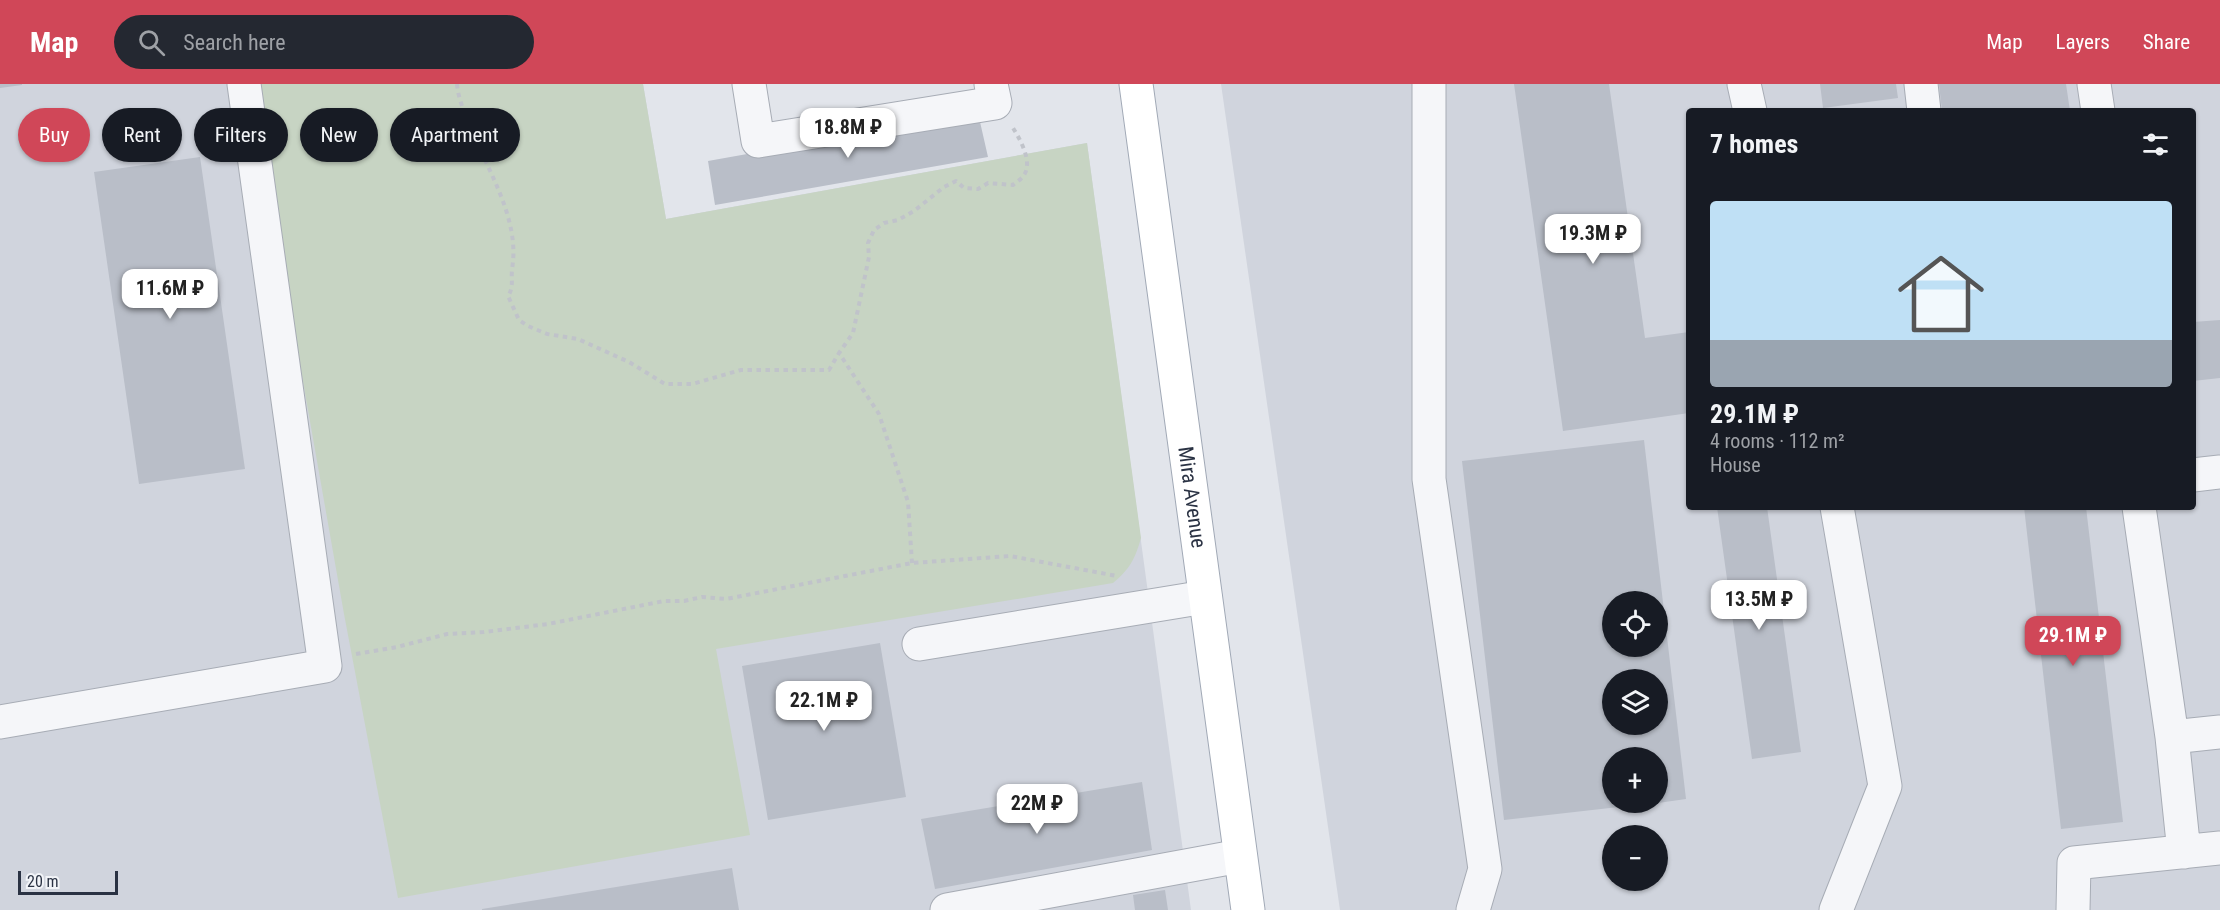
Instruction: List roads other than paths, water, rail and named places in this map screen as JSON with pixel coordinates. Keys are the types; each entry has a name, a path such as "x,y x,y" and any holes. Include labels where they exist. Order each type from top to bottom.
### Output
{"main road":[{"name":"Mira Avenue","path":"1136,84 1248,910"}],"lane":[{"path":"0,722 325,666 244,84"},
{"path":"749,84 758,141 993,93"},
{"path":"1429,84 1429,479 1485,869 1473,910"},
{"path":"1744,84 1749,108"},
{"path":"1921,84 1924,108"},
{"path":"2094,84 2098,108"},
{"path":"2196,475 2220,472"},
{"path":"1836,910 1885,786 1838,510"},
{"path":"2139,510 2172,737 2184,852"},
{"path":"919,644 1205,597"},
{"path":"2172,737 2220,732"},
{"path":"2073,910 2074,863 2220,848"},
{"path":"947,910 1240,856"}]}
